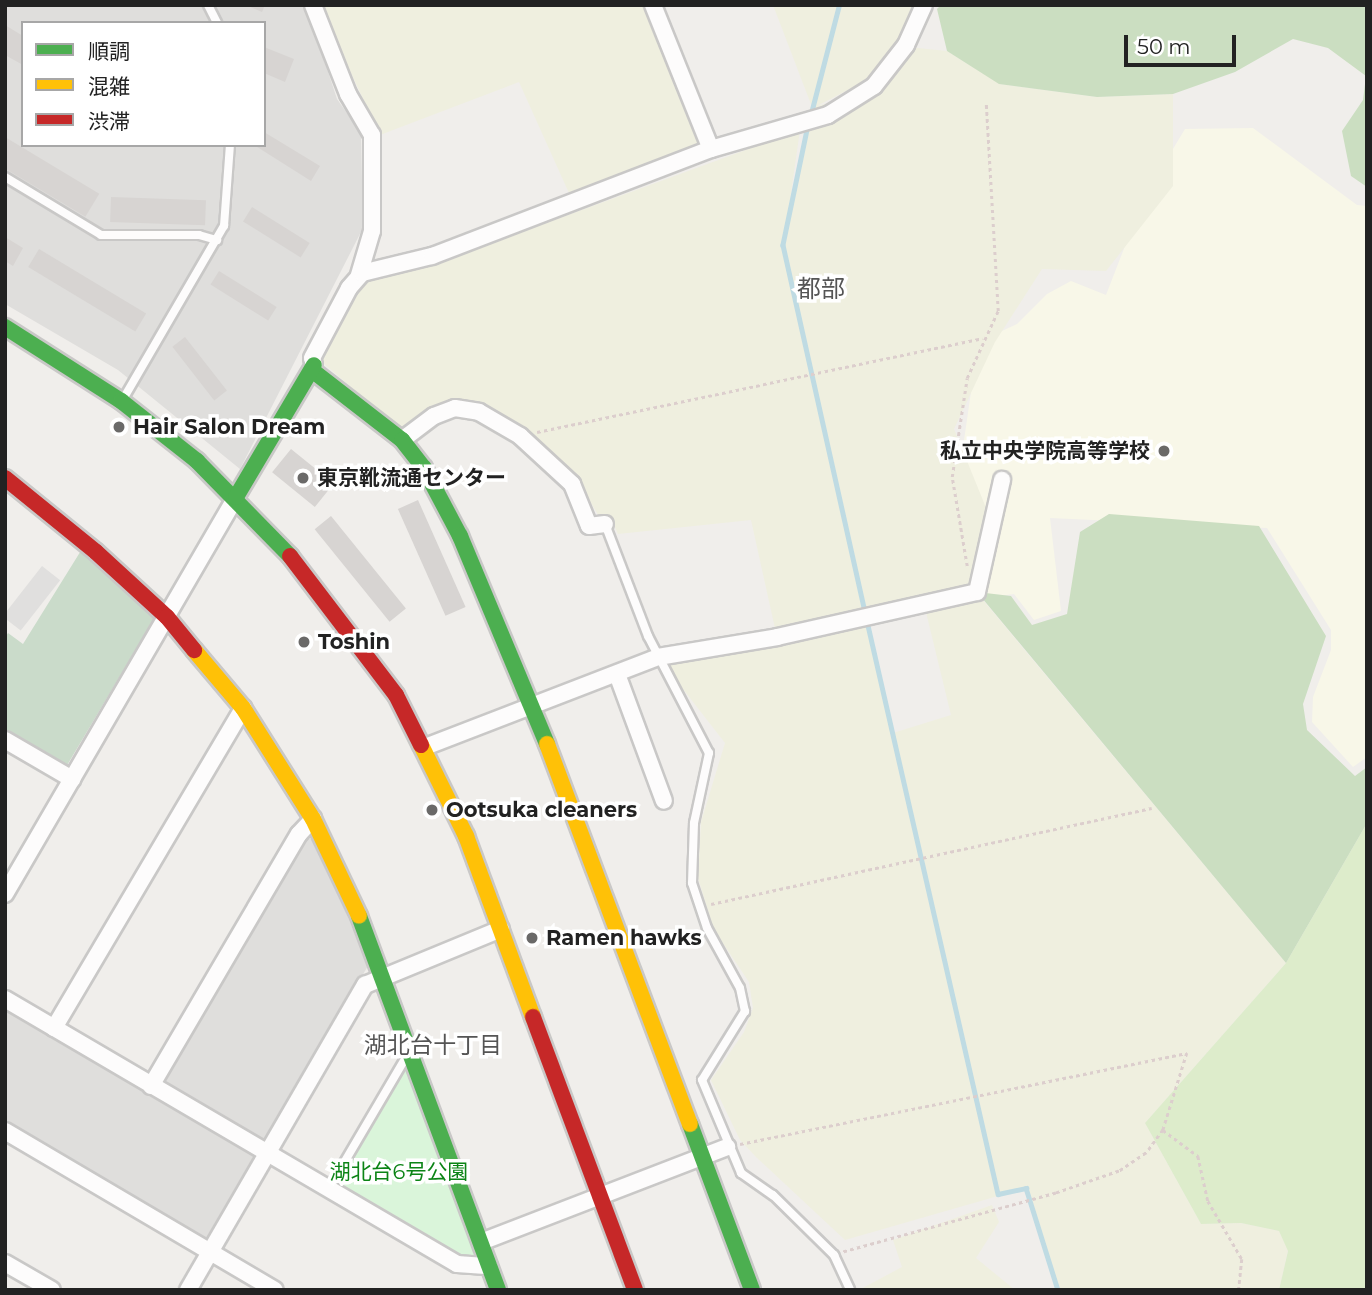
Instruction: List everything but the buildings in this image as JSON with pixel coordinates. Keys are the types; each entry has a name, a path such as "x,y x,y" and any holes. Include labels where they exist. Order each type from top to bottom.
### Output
{"street":[{"path":"313,5 348,94 372,135 372,231 359,275 312,358 314,368 402,440 424,468 460,536 533,707 752,1290"},
{"path":"653,5 711,149"},
{"path":"359,275 432,256 711,149 809,121 874,86 906,45 924,5"},
{"path":"5,327 121,401 236,497 327,599 396,695 425,747 466,836 635,1290"},
{"path":"5,894 314,368"},
{"path":"402,440 435,416 455,408 479,412 520,436 572,484 589,526 605,524"},
{"path":"5,478 96,552 167,617 243,708 313,819 352,897 498,1290"},
{"path":"425,747 658,657 777,636 977,592 1002,480"},
{"path":"617,674 664,801"},
{"path":"54,1028 243,708"},
{"path":"5,740 72,779"},
{"path":"151,1086 299,835 313,819"},
{"path":"188,1290 365,985 382,975 501,929"},
{"path":"5,999 328,1191 457,1264 489,1266"},
{"path":"5,1131 275,1290"},
{"path":"481,1242 727,1147"},
{"path":"5,1263 52,1290"}],"lane":[{"path":"208,5 216,21"},
{"path":"121,401 217,240 229,205 230,147"},
{"path":"5,177 102,234 199,235 217,240"},
{"path":"605,524 658,657 691,712 709,753 691,852 698,907 740,988 745,1011 702,1080 727,1147 741,1173 773,1195 834,1255 850,1290"},
{"path":"328,1191 411,1050"}],"path":[{"path":"967,568 952,477 967,378 983,338 998,311 986,102"},
{"path":"520,436 983,338"},
{"path":"698,907 1152,808"},
{"path":"727,1147 1187,1053 1163,1130 1146,1153 1119,1171 1056,1194 834,1255"},
{"path":"1163,1130 1194,1148 1198,1156 1208,1201 1242,1259 1239,1290"}],"shaded area":[{"path":"5,5 306,5 337,99 361,133 363,228 240,469 118,370 5,304"},
{"name":"私立中央学院高等学校","path":"1253,128 1357,205 1367,206 1367,757 1353,767 1312,722 1313,697 1331,650 1331,630 1267,528 1050,518 1061,611 1034,620 1014,594 976,599 959,475 974,371 989,337 1017,324 1047,294 1071,281 1106,295 1144,197 1185,129"},
{"path":"42,566 60,580 21,631 5,618 5,613"},
{"path":"303,839 316,839 368,966 262,1143 163,1085 162,1080"},
{"path":"5,1007 252,1152 256,1162 211,1238 203,1237 5,1121"}],"green space":[{"path":"319,5 651,5 711,149 573,202 519,82 380,135"},
{"path":"773,5 912,5 900,42 873,77 817,106 880,89 908,47 947,51 1000,84 1097,97 1173,94 1173,186 1106,271 1042,269 995,342 954,429 991,520 977,593 1286,963 1145,1123 1201,1224 1241,1223 1279,1231 1288,1250 1279,1290 1058,1290 1026,1188 845,1240 756,1157 740,1140 711,1080 744,1032 753,1008 749,982 714,930 698,878 701,822 725,743 658,657 776,633 751,520 618,534 611,519 600,518 576,478 520,425 490,408 456,401 426,413 401,430 315,356 354,285 379,273 437,263 800,130 786,228 812,107","holes":["924,604 951,715 893,733 866,615"]},
{"path":"941,5 1367,5 1367,187 1351,176 1342,131 1363,100 1366,76 1328,48 1293,39 1235,72 1173,94 1097,97 999,84 947,51 937,9"},
{"path":"1109,514 1259,526 1326,636 1303,704 1307,730 1355,776 1367,767 1367,823 1286,963 977,592 1011,596 1032,625 1067,614 1080,532"},
{"path":"82,549 155,617 66,767 5,731 5,638 8,633 23,644"},
{"path":"1367,823 1367,1290 1279,1290 1288,1251 1279,1231 1241,1223 1201,1224 1145,1123 1286,963"},
{"name":"湖北台6号公園","path":"411,1050 489,1266 457,1264 328,1190"},
{"path":"992,1205 999,1222 976,1258 1015,1290 859,1290 902,1267 893,1240"}],"waterway":[{"path":"810,117 839,5"},
{"path":"808,125 783,245 865,612"},
{"path":"867,621 998,1194 1026,1188 1058,1290"}],"traffic: fast":[{"path":"5,327 121,401 197,461 290,556"},
{"path":"236,497 314,365"},
{"path":"313,371 402,440 424,468 460,536 547,744"},
{"path":"359,916 498,1290"},
{"path":"690,1124 752,1290"}],"traffic: slow":[{"path":"194,650 243,708 313,819 359,916"},
{"path":"547,744 690,1124"},
{"path":"421,745 466,836 533,1017"}],"traffic: jam":[{"path":"5,478 96,552 167,617 194,650"},
{"path":"290,556 396,695 421,745"},
{"path":"533,1017 635,1290"}],"place":[{"name":"Hair Salon Dream","path":"119,427"},
{"name":"私立中央学院高等学校","path":"1164,451"},
{"name":"東京靴流通センター","path":"303,478"},
{"name":"Toshin","path":"304,642"},
{"name":"Ootsuka cleaners","path":"432,810"},
{"name":"Ramen hawks","path":"532,938"}],"district":[{"name":"都部","path":"821,289"},
{"name":"湖北台十丁目","path":"433,1045"}]}
